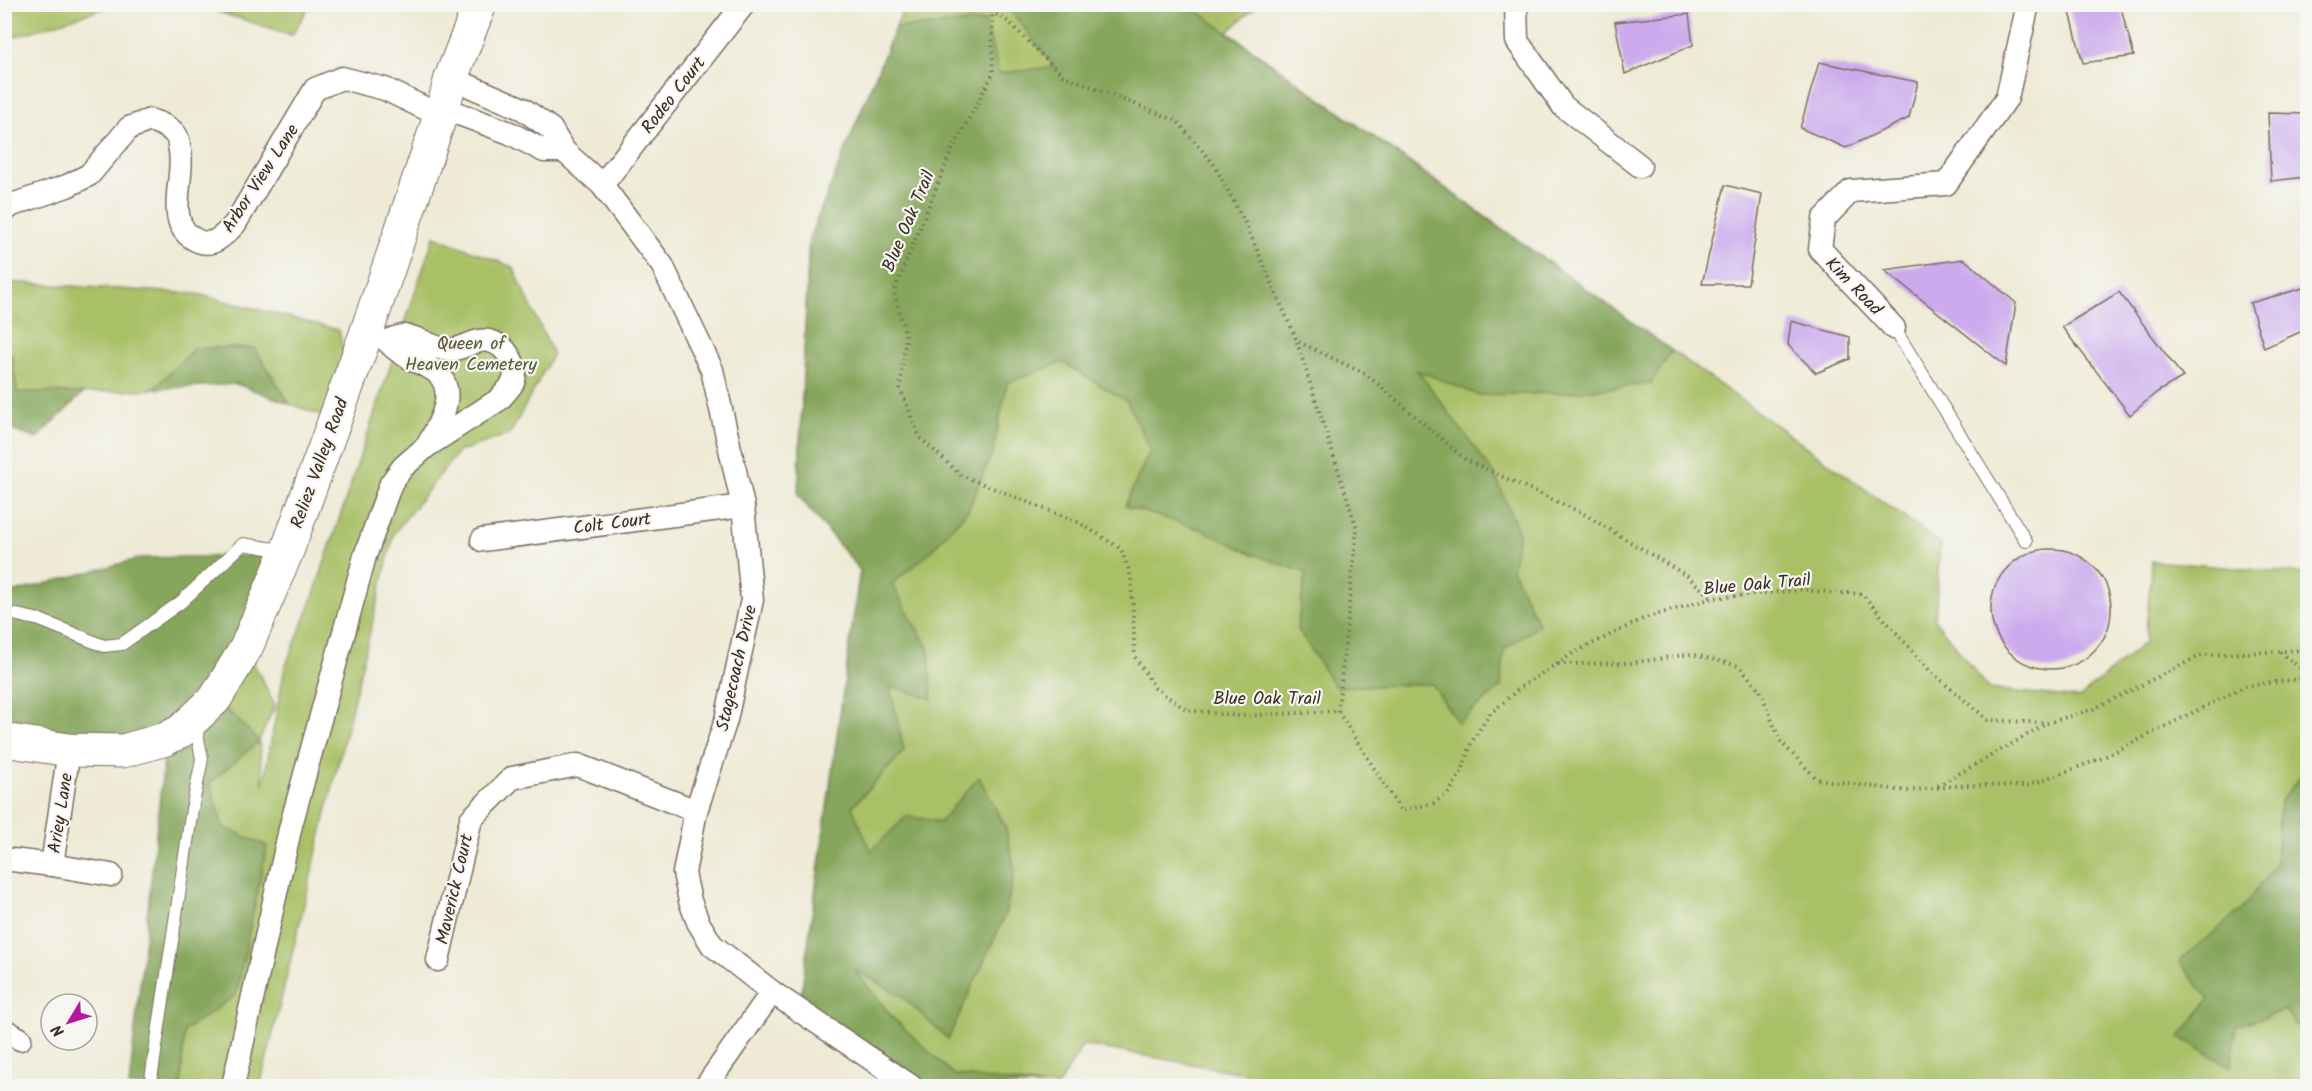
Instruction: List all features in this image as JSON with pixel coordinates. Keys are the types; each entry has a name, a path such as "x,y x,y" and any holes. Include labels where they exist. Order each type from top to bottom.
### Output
{"main road":[{"name":"Reliez Valley Road","path":"4,740 69,750 123,751 166,739 181,731 215,699 246,648 376,337 445,101 480,4"}],"street":[{"name":"Rodeo Court","path":"602,185 744,4"},
{"path":"1516,4 1517,41 1563,106 1640,166"},
{"name":"Kim Road","path":"1894,328 1820,249 1824,219 1851,192 1946,184 2007,98 2028,4"},
{"name":"Arbor View Lane","path":"4,211 12,205 67,186 89,175 129,128 150,120 167,127 177,137 182,166 176,210 181,227 188,236 200,243 211,242 223,237 236,224 315,89 342,78 445,101"},
{"name":"Stagecoach Drive","path":"445,101 523,109 550,129 564,152 602,185 662,265 711,370 743,506 752,600 726,720 696,810 684,873 690,901 698,922 712,945 772,992 910,1086"},
{"name":"Stagecoach Drive","path":"445,101 544,151 564,152"},
{"path":"510,133 523,109"},
{"path":"233,1086 291,825 365,556 391,483 403,467 427,446 500,399 514,380 513,365 509,356 500,346 489,340 475,341 451,350 436,348 404,336 376,337"},
{"path":"376,337 399,354 433,369 440,376 447,394 444,411 441,422 427,446"},
{"path":"440,376 451,350"},
{"name":"Colt Court","path":"482,540 743,506"},
{"name":"Ariey Lane","path":"4,859 52,865 69,750"},
{"name":"Maverick Court","path":"438,960 471,819 512,778 578,765 696,810"},
{"path":"52,865 111,875"},
{"path":"706,1086 772,992"}],"lane":[{"name":"Kim Road","path":"1894,328 2026,541"},
{"path":"4,612 40,620 104,646 122,644 181,602 243,544 287,551"},
{"path":"150,1086 192,809 202,767 194,719"}],"path":[{"name":"Blue Oak Trail","path":"989,4 992,17 993,74 951,152 894,291 906,336 900,388 920,438 961,475 1080,523 1121,549 1131,576 1135,657 1155,688 1187,710 1240,716 1338,711 1401,811 1433,803 1448,794 1462,771 1472,741 1490,714 1521,687 1575,652 1645,618 1713,598 1800,590 1862,594 1930,670 1988,720 2047,723 2093,709 2202,655 2307,650"},
{"path":"989,10 1010,23 1062,75 1177,121 1213,164 1245,223 1297,341 1357,529 1338,711"},
{"path":"1297,341 1367,375 1466,460 1582,513 1687,576 1713,598"},
{"path":"2279,651 2307,676"},
{"path":"1557,664 1631,663 1691,654 1739,666 1760,690 1779,741 1817,779 1907,791 1964,785 2026,786 2100,759 2246,686 2307,676"},
{"path":"1935,788 2047,723"}],"green space":[{"path":"5,4 114,4 114,5 5,40"},
{"path":"196,5 310,5 292,35"},
{"path":"905,5 1257,5 1228,32 1940,543 1935,620 1989,689 2079,698 2145,642 2152,561 2307,574 2307,1086 1318,1086 1083,1045 1058,1086 911,1086 799,1010 860,570 798,495 809,239"},
{"path":"1011,5 1189,5 1672,351 1650,384 1563,393 1478,395 1417,370 1495,475 1519,533 1512,569 1539,625 1504,650 1501,687 1458,723 1432,684 1335,687 1297,628 1306,573 1250,553 1203,530 1125,506 1150,450 1127,401 1062,362 1007,383 993,451 968,510 929,553 892,584 929,650 932,699 890,686 904,751 852,807 871,851 907,816 940,822 979,777 1005,826 1015,871 1005,915 948,1039 902,996 854,969 892,1017 954,1075 1042,1086 911,1086 799,1010 860,570 798,495 809,239 895,28 985,21 999,73 1054,67 1012,12"},
{"name":"Queen of Heaven Cemetery","path":"434,236 513,267 553,354 510,434 458,452 394,533 260,1086 184,1086 181,1085 184,1031 221,1005 252,840 223,828 210,783 215,699 246,648 275,705 259,741 263,784 285,667 310,606"},
{"path":"5,282 197,294 339,330 349,378 334,420 290,404 254,348 194,349 154,389 83,393 17,392 12,355 5,347"},
{"path":"5,347 12,355 17,392 83,393 37,439 5,428"},
{"path":"194,348 254,348 290,404 237,384 154,389"},
{"path":"286,555 216,699 259,741 210,783 223,827 267,846 236,995 184,1031 181,1085 184,1086 129,1086 166,740 5,740 4,595 141,558"},
{"path":"2307,769 2307,1039 2285,1010 2236,1026 2231,1067 2180,1037 2209,999 2179,961 2241,910 2276,863 2280,801"}],"building":[{"path":"2068,4 2120,4 2134,56 2083,63"},
{"path":"1689,14 1693,45 1625,74 1615,22"},
{"path":"1819,62 1918,82 1909,118 1846,148 1800,128"},
{"path":"2268,113 2307,114 2307,177 2271,181"},
{"path":"1725,185 1762,194 1748,284 1702,284"},
{"path":"1964,259 2016,303 2006,366 1884,270"},
{"path":"2307,287 2307,329 2264,348 2250,303"},
{"path":"2119,292 2183,377 2157,392 2130,415 2062,327"},
{"path":"1791,321 1850,337 1850,359 1816,373 1788,345"},
{"path":"2051,549 2074,554 2093,567 2106,586 2111,609 2106,632 2093,651 2074,664 2051,669 2028,664 2009,651 1996,632 1991,609 1996,586 2009,567 2028,554"}]}
